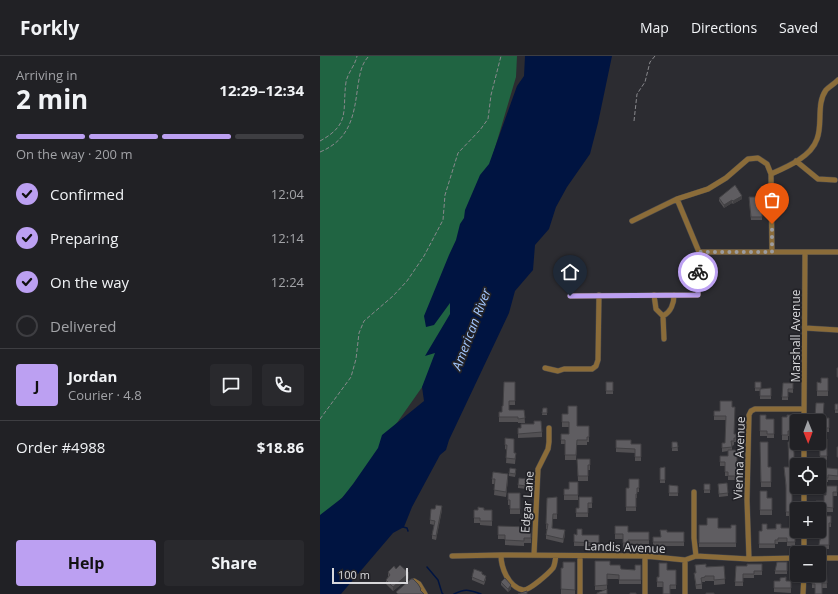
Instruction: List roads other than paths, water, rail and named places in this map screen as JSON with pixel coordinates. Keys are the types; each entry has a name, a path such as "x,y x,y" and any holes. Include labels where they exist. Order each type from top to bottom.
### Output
{"street":[{"path":"771,174 796,161 814,146 818,139 821,105 824,93 826,89 838,80"},
{"path":"632,221 677,199 717,184 734,172 745,160 751,157 758,158 764,161 771,174 772,252"},
{"path":"796,161 818,179 835,180"},
{"path":"570,296 698,295 699,252 677,199"},
{"path":"699,252 838,252"},
{"name":"Marshall Avenue","path":"804,414 805,252"},
{"path":"545,368 558,371 564,369 592,369 596,366 598,360 599,295"},
{"path":"654,295 656,309 663,316 664,339"},
{"path":"663,316 668,313 674,303 674,295"},
{"path":"805,328 838,330"},
{"name":"Vienna Avenue","path":"748,559 747,500 749,415 751,411 755,409 804,409"},
{"name":"Edgar Lane","path":"534,555 538,469 548,449 550,428"},
{"path":"694,492 694,538 696,556"},
{"path":"501,555 504,572 508,579 523,590 526,590 536,583 553,568 556,556"},
{"name":"Landis Avenue","path":"452,556 645,556 686,560 696,556 748,559 790,558"},
{"path":"580,556 580,594"},
{"path":"645,556 645,594"},
{"path":"826,558 838,558"},
{"path":"685,594 686,560"},
{"path":"405,586 409,582 414,581 419,584 425,594"},
{"path":"803,594 804,582"}],"water":[{"name":"American River","path":"525,56 612,56 590,154 567,187 556,207 549,229 535,245 533,270 515,291 509,313 449,440 446,450 440,455 412,507 404,527 393,533 341,594 320,594 320,515 342,498 353,484 378,448 382,435 424,401 422,387 435,353 425,356 450,314 450,303 434,325 426,327 424,316 456,240 460,224 464,218 465,210 480,175 489,164 517,86 524,76"}],"waterway":[{"path":"403,527 407,528 408,531"},
{"path":"427,567 438,580 443,594"},
{"path":"454,594 468,590 481,594"}]}
